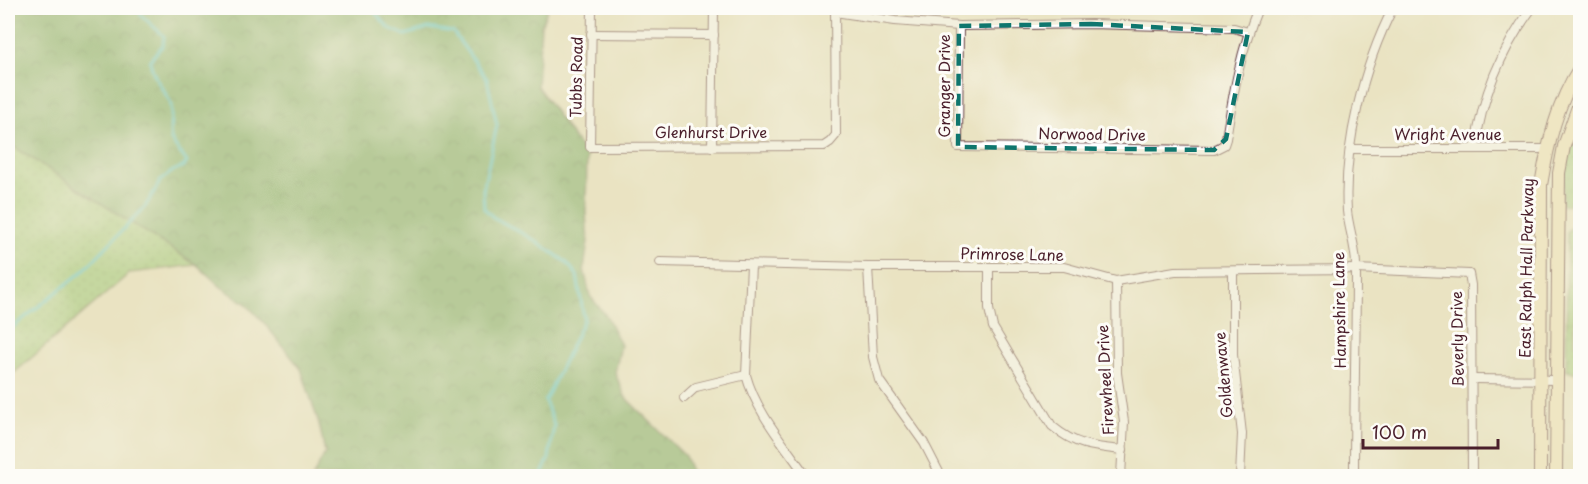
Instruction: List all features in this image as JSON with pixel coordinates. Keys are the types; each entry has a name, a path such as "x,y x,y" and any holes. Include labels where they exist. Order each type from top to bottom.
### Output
{"main road":[{"name":"East Ralph Hall Parkway","path":"1540,477 1541,185 1554,122 1581,67"},
{"name":"East Ralph Hall Parkway","path":"1556,477 1559,173 1564,146 1581,101"}],"street":[{"name":"Tubbs Road","path":"590,147 592,8"},
{"path":"712,147 714,8"},
{"path":"835,10 895,21 959,26 1091,24 1234,28 1248,32 1258,8"},
{"name":"Hampshire Lane","path":"1354,477 1356,269 1347,211 1350,149 1364,80 1382,30 1393,8"},
{"path":"1475,148 1478,123 1488,86 1508,44 1532,8"},
{"name":"Glenhurst Drive","path":"590,147 824,146 836,135 835,10"},
{"name":"Granger Drive","path":"958,147 959,26"},
{"name":"Norwood Drive","path":"958,147 1214,150 1224,145 1238,70 1248,32"},
{"path":"591,34 714,35"},
{"name":"Wright Avenue","path":"1350,149 1547,148"},
{"name":"Primrose Lane","path":"660,262 868,267 1064,267 1116,281 1175,271 1356,269 1469,274"},
{"path":"751,265 746,375 750,389 764,414 806,477"},
{"path":"868,267 873,357 879,380 924,443 941,477"},
{"path":"989,268 989,309 993,327 1052,426 1065,437 1082,445 1123,450"},
{"name":"Goldenwave","path":"1233,271 1233,355 1242,434 1240,477"},
{"name":"Beverly Drive","path":"1469,274 1473,380 1472,477"},
{"name":"Firewheel Drive","path":"1116,281 1116,363 1123,412 1121,477"},
{"path":"684,398 696,387 746,375"},
{"path":"1473,380 1557,380"}],"highlighted area":[{"path":"1091,24 1248,32 1226,139 1214,150 958,147 959,26"}],"green space":[{"path":"8,8 548,8 541,26 537,86 587,157 588,242 584,269 590,296 607,317 621,345 615,373 626,398 685,456 693,476 313,476 325,453 319,424 301,369 265,324 245,303 221,287 197,265 8,143"},
{"path":"1580,142 1580,204 1562,205 1563,182 1570,145"},
{"path":"8,143 197,265 130,273 8,378"},
{"path":"1571,228 1580,228 1580,268 1572,269 1575,345 1580,346 1580,373 1566,369 1567,231"}],"waterway":[{"path":"8,331 82,272 145,207 161,180 187,162 171,139 171,105 151,66 150,60 163,45 164,36 141,15 139,8"},
{"path":"272,8 275,11 283,8"},
{"path":"371,8 389,28 405,35 429,28 453,32 487,79 497,125 483,190 484,208 493,217 536,241 566,262 577,275 584,319 545,401 554,425 549,458 541,476"}]}
